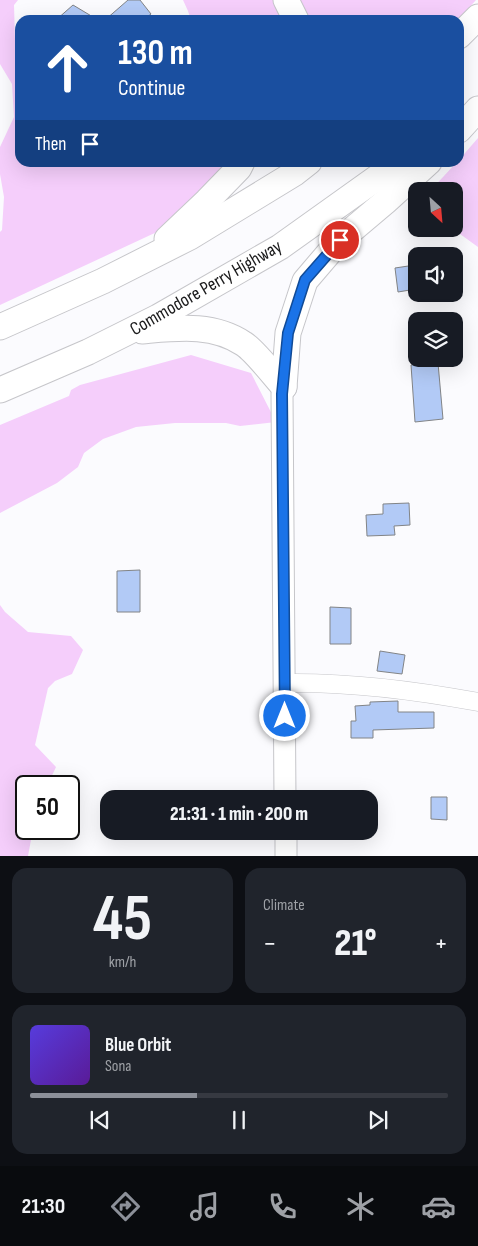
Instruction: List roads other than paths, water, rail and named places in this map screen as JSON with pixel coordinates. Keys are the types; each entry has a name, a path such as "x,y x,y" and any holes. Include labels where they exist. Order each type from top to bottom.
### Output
{"highway":[{"path":"281,15 284,0"},
{"path":"284,0 293,15"},
{"path":"464,16 478,5"},
{"path":"464,31 478,17"},
{"path":"464,109 478,97"},
{"path":"464,124 478,109"},
{"path":"131,266 170,237 240,167"},
{"path":"0,328 103,281 190,237 303,167"},
{"name":"Commodore Perry Highway","path":"0,390 158,318 280,247 392,167"},
{"path":"284,386 288,333 305,280 340,240 424,167"},
{"path":"127,333 176,328 223,333 246,344 284,386"}],"main road":[{"path":"284,386 282,394 286,790"},
{"path":"286,840 286,856"}],"lane":[{"path":"285,683 324,683 382,687 478,702"}]}
